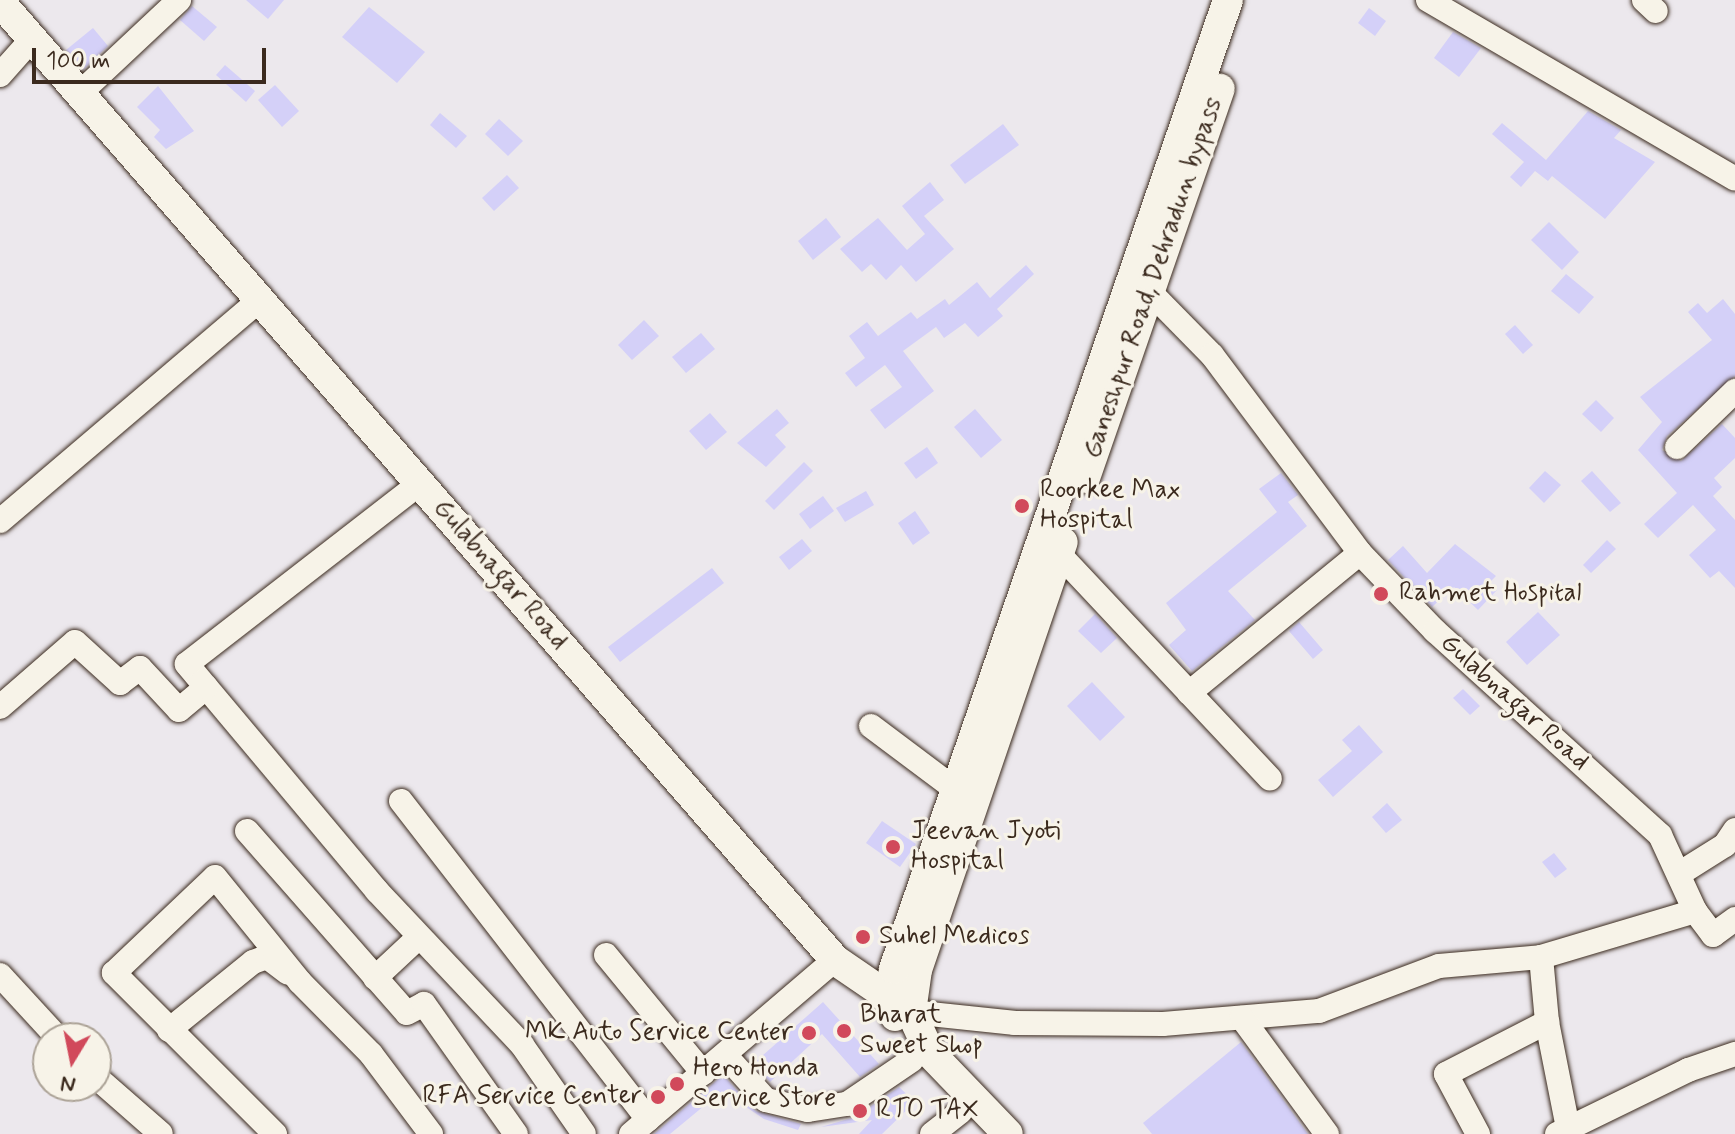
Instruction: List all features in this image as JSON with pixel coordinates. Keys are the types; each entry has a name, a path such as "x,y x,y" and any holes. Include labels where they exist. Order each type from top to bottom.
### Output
{"main road":[{"path":"970,1123 912,1060 894,969 1228,0"},
{"name":"Ganeshpur Road, Dehradun bypass","path":"900,1007 917,970 1251,0"},
{"name":"Gulabnagar Road","path":"0,2 835,960 900,1007 930,1053 1008,1134"}],"street":[{"path":"80,93 179,0"},
{"path":"1428,0 1735,179"},
{"path":"0,75 32,39"},
{"name":"Gulabnagar Road","path":"1150,292 1212,355 1360,553 1435,631 1653,828 1682,872 1695,911 1713,935 1735,919"},
{"path":"0,521 260,300"},
{"path":"1677,447 1735,391"},
{"path":"420,483 187,664 419,937 522,1045 584,1134"},
{"path":"1189,693 1360,553"},
{"path":"1059,554 1270,779"},
{"path":"0,707 75,642 120,683 140,668 179,710 206,687"},
{"path":"871,726 955,789"},
{"path":"401,801 640,1126 835,960"},
{"path":"1682,872 1725,845 1735,830"},
{"path":"247,831 407,1013 424,1004 516,1134"},
{"path":"275,1134 114,973 215,877 300,982 371,1054 431,1134"},
{"path":"900,1007 1015,1023 1242,1018 1319,1011 1439,966 1541,957 1695,911"},
{"path":"375,978 419,937"},
{"path":"606,955 703,1073"},
{"path":"169,1030 253,962 267,957 300,982"},
{"path":"1541,957 1563,1131 1735,1054"},
{"path":"0,975 43,1022"},
{"path":"1242,1018 1327,1134"},
{"path":"1478,1134 1446,1074 1547,1022"},
{"path":"725,1055 766,1100 808,1110 847,1104 912,1060"},
{"path":"112,1091 161,1134"},
{"path":"932,1134 970,1123"}],"building":[{"path":"246,0 284,0 268,19"},
{"path":"192,6 217,27 204,41 180,20"},
{"path":"369,7 425,52 397,83 342,37"},
{"path":"1369,8 1386,21 1375,36 1358,23"},
{"path":"93,28 108,46 83,70 66,50"},
{"path":"1453,32 1481,48 1459,77 1434,58"},
{"path":"225,65 255,91 246,102 216,75"},
{"path":"275,85 299,111 282,127 258,100"},
{"path":"158,86 194,131 166,149 154,137 160,130 137,107"},
{"path":"1588,111 1621,130 1614,138 1655,162 1605,219 1552,176 1548,181 1535,171 1521,187 1510,177 1524,162 1492,134 1502,123 1546,160"},
{"path":"440,113 467,136 456,148 430,125"},
{"path":"499,119 523,141 508,156 485,134"},
{"path":"1003,124 1019,145 965,184 950,165"},
{"path":"507,175 519,188 494,211 482,198"},
{"path":"930,182 944,200 924,216 954,249 916,282 901,265 886,280 871,264 862,272 840,249 878,218 907,250 925,234 902,206"},
{"path":"826,218 841,237 813,260 798,241"},
{"path":"1549,222 1579,252 1562,270 1531,240"},
{"path":"1026,265 1034,274 997,309 1003,316 978,337 965,323 944,338 936,327 903,351 934,391 885,429 870,410 902,387 885,365 856,387 845,373 865,358 849,336 867,322 878,336 911,312 917,319 945,299 949,305 977,282 990,298"},
{"path":"1566,274 1594,297 1579,314 1551,291"},
{"path":"1723,299 1735,314 1735,376 1667,436 1662,450 1681,461 1722,424 1735,438 1735,458 1714,478 1722,487 1713,496 1735,520 1735,588 1719,571 1710,578 1689,555 1716,530 1693,505 1658,538 1644,524 1677,493 1638,450 1662,422 1640,397 1712,340 1688,312 1698,303 1707,313"},
{"path":"644,320 659,336 632,360 618,345"},
{"path":"1515,325 1533,345 1523,354 1505,334"},
{"path":"701,333 715,349 686,373 672,357"},
{"path":"1596,400 1614,418 1601,432 1582,414"},
{"path":"777,409 789,423 775,435 786,447 766,467 737,443"},
{"path":"975,409 1002,440 981,458 954,427"},
{"path":"710,413 727,432 706,450 689,431"},
{"path":"927,447 938,463 916,479 904,463"},
{"path":"804,462 813,471 774,510 765,501"},
{"path":"1545,471 1561,485 1544,503 1529,488"},
{"path":"1592,471 1621,503 1610,512 1581,481"},
{"path":"1281,473 1298,495 1288,502 1307,526 1228,591 1255,620 1192,671 1169,645 1186,630 1166,603 1277,512 1259,489"},
{"path":"866,491 874,505 845,522 836,508"},
{"path":"823,496 834,511 810,529 799,514"},
{"path":"915,511 930,533 913,545 898,523"},
{"path":"802,539 812,551 789,570 779,557"},
{"path":"1607,540 1616,549 1591,573 1583,565"},
{"path":"1455,544 1496,576 1489,583 1497,590 1478,610 1454,587 1432,607 1388,560 1403,546 1427,573"},
{"path":"712,568 724,583 620,662 608,647"},
{"path":"1538,612 1560,635 1527,665 1506,642"},
{"path":"1095,614 1117,638 1101,653 1078,631"},
{"path":"1299,622 1323,650 1313,659 1289,631"},
{"path":"1092,682 1125,717 1100,741 1067,706"},
{"path":"1463,689 1480,706 1470,715 1453,698"},
{"path":"1359,725 1383,752 1333,797 1318,780 1352,751 1342,740"},
{"path":"1387,803 1402,820 1386,833 1372,817"},
{"path":"882,821 916,844 900,867 866,843"},
{"path":"1554,853 1567,869 1555,878 1542,862"},
{"path":"823,1002 879,1064 860,1077 822,1034 770,1082 753,1064"},
{"path":"1241,1042 1308,1134 1152,1134 1143,1123"},
{"path":"723,1075 756,1111 801,1124 798,1130 764,1119 722,1091 670,1134 654,1134"},
{"path":"899,1087 915,1102 882,1134 859,1134 872,1120 821,1127 855,1117"}],"place":[{"name":"Roorkee Max Hospital","path":"1022,506"},
{"name":"Rahmet Hospital","path":"1381,594"},
{"name":"Jeevan Jyoti Hospital","path":"893,847"},
{"name":"Suhel Medicos","path":"863,937"},
{"name":"Bharat Sweet Shop","path":"844,1031"},
{"name":"MK Auto Service Center","path":"809,1033"},
{"name":"Hero Honda Service Store","path":"677,1084"},
{"name":"RFA Service Center","path":"658,1097"},
{"name":"RTO TAX","path":"860,1111"}]}
